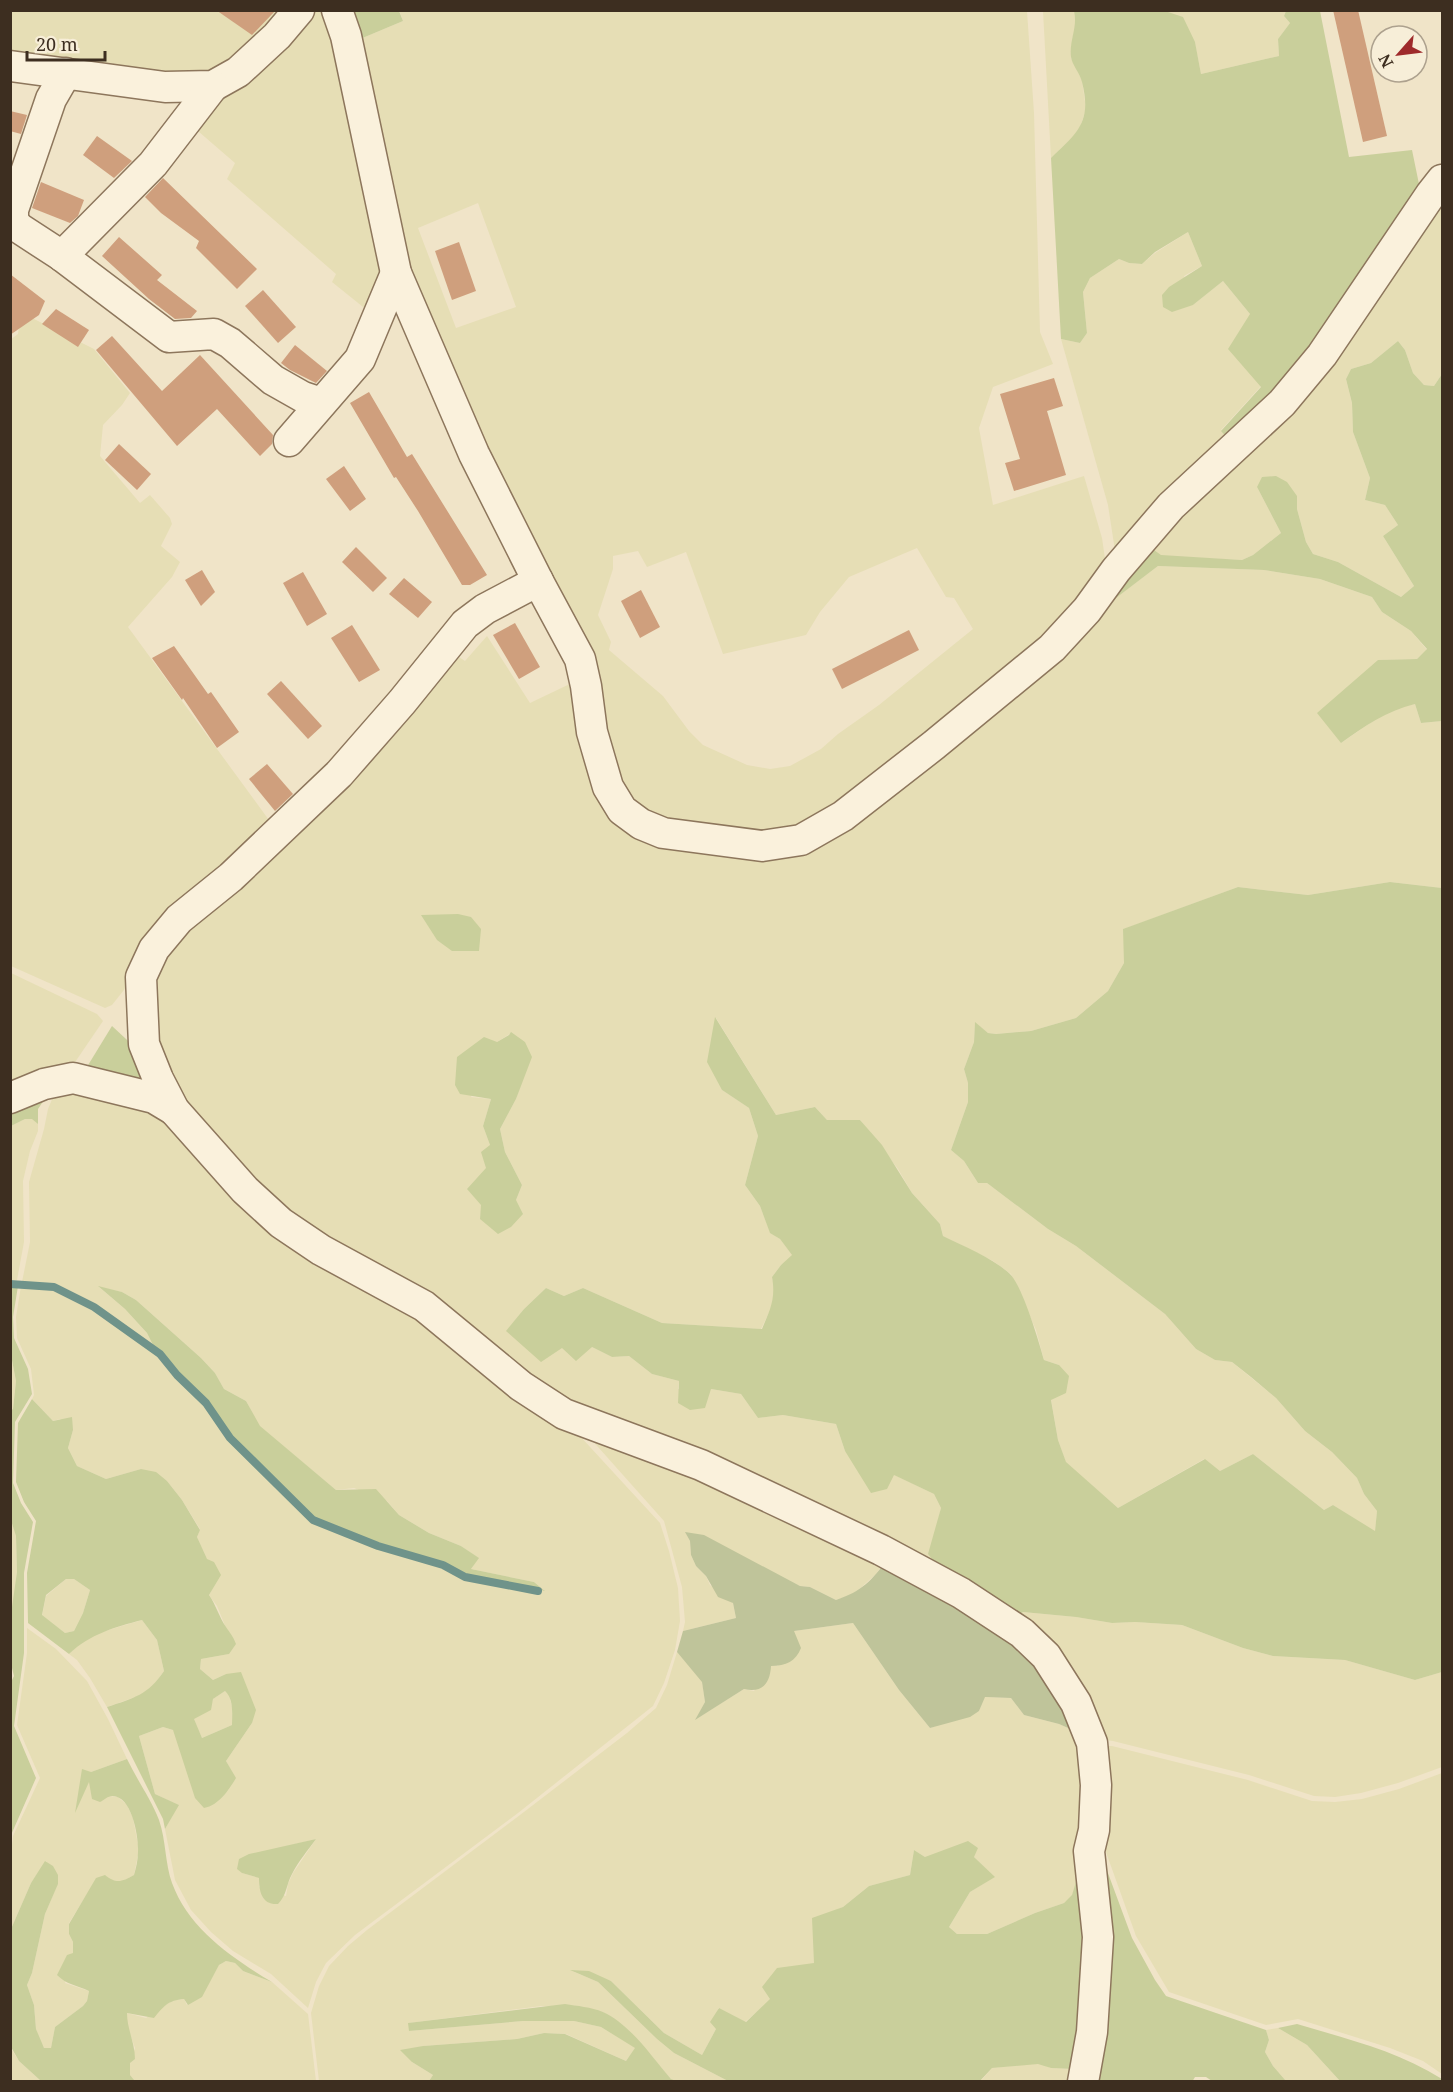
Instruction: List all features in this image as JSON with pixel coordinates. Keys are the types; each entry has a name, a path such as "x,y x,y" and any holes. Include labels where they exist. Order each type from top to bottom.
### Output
{"street":[{"path":"62,256 153,164 213,86 238,72 277,36 299,10"},
{"path":"337,10 346,36 396,273 474,454 580,659 592,732 608,788 622,810 641,824 663,833 762,846 801,840 843,816 1052,648 1087,610 1116,570 1171,506 1282,403 1322,355 1431,194 1443,180"},
{"path":"10,66 165,87 213,86"},
{"path":"66,73 51,99 13,210 13,221 19,228 62,256 169,337 214,334 230,342 273,380 303,397 321,402"},
{"path":"289,441 360,359 396,273"},
{"path":"538,581 485,609 465,624 402,702 339,774 239,870 179,919 154,949 141,977 144,1044 174,1110 245,1190 281,1223 321,1250 424,1306 521,1386 564,1414 700,1465 881,1550 977,1603 1022,1633 1046,1656 1076,1703 1092,1743 1096,1785 1094,1830 1089,1851 1098,1938 1092,2032 1083,2082"},
{"path":"10,1098 44,1084 73,1078 154,1098 174,1110"}],"shaded area":[{"path":"399,10 1027,11 1034,113 1040,332 1053,364 993,387 979,428 993,505 1084,476 1102,538 1107,573 1085,602 883,776 779,836 635,814 403,270 353,42 403,21","holes":["478,203 516,307 456,328 418,228","917,548 946,597 954,598 973,629 821,749 790,766 770,769 747,765 703,745 689,731 663,696 609,650 611,642 598,615 613,569 613,556 638,551 647,567 686,552 723,654 806,635 820,612 849,577"]},
{"path":"10,11 286,11 261,44 201,79 11,58"},
{"path":"312,11 320,11 329,16 385,251 373,315 332,282 336,274 227,179 235,163 191,125"},
{"path":"1043,11 1074,11 1077,21 1071,58 1082,80 1086,109 1079,131 1051,158"},
{"path":"1165,11 1286,11 1284,16 1290,23 1278,39 1279,56 1201,74 1195,43"},
{"path":"1442,193 1442,374 1434,386 1424,385 1413,373 1405,350 1398,341 1371,363 1351,369 1346,379 1352,403 1353,432 1370,478 1365,500 1385,505 1398,525 1383,536 1414,586 1401,597 1338,562 1313,554 1306,542 1297,509 1297,496 1257,487 1281,533 1253,555 1242,560 1161,556 1154,550 1171,512"},
{"path":"1188,232 1202,266 1184,276 1193,305 1223,281 1250,314 1261,386 1221,430 1231,442 1116,557 1108,505 1061,339 1080,343 1087,333 1083,292 1090,278 1119,259 1142,264"},
{"path":"26,315 94,349 130,393 103,425 100,456 140,503 150,495 170,518 172,524 161,546 180,562 172,577 128,627 274,827 135,976 112,1005 105,1008 11,966 10,340 18,334"},
{"path":"1158,566 1264,570 1320,579 1372,597 1382,612 1411,631 1427,650 1417,659 1378,660 1341,743 1376,719 1397,708 1415,704 1421,723 1442,721 1442,888 1390,882 1308,895 1238,887 1124,929 1124,963 1108,991 1076,1018 1031,1031 996,1034 988,1033 975,1023 974,1042 964,1069 968,1083 968,1102 951,1150 964,1161 978,1183 987,1183 1048,1229 1076,1246 1165,1314 1196,1349 1215,1360 1232,1362 1276,1398 1305,1431 1332,1452 1357,1478 1364,1494 1377,1511 1375,1532 1333,1505 1324,1510 1253,1454 1220,1471 1204,1459 1118,1508 1066,1463 1058,1440 1051,1399 1059,1365 1044,1360 1036,1330 1011,1274 993,1261 943,1236 940,1224 912,1193 898,1169 860,1120 827,1120 815,1107 776,1115 716,1018 722,1090 749,1108 758,1136 745,1185 760,1206 770,1232 780,1239 793,1256 781,1265 772,1277 775,1291 771,1309 761,1329 662,1323 583,1288 564,1296 546,1288 524,1309 507,1331 562,1348 592,1347 612,1357 629,1356 652,1374 679,1381 678,1389 711,1389 741,1394 758,1418 783,1415 836,1424 845,1451 934,1494 941,1508 936,1529 945,1575 563,1405 287,1221 182,1110 159,1060 153,960 453,653 465,661 487,636 530,703 576,681 609,802 778,852","holes":["511,1033 523,1078 516,1099 500,1129 505,1152 522,1185 516,1200 480,1219 490,1145 483,1126 491,1099 471,1097 497,1042"]},
{"path":"11,973 97,1014 103,1021 71,1068 11,1094"},
{"path":"66,1086 142,1101 238,1187 423,1313 579,1435 660,1523 669,1551 678,1588 680,1621 675,1650 664,1683 653,1706 518,1813 355,1935 326,1963 316,1982 308,2008 271,1974 233,1951 191,1910 175,1880 165,1829 178,1805 155,1794 139,1736 163,1727 173,1730 223,1796 235,1778 226,1761 252,1723 232,1674 226,1674 213,1680 200,1669 201,1659 229,1654 226,1628 217,1606 209,1595 215,1584 197,1537 200,1529 167,1481 141,1469 106,1479 77,1466 68,1448 73,1430 60,1419 53,1421 32,1399 34,1395 31,1369 17,1338 16,1317 21,1286 53,1288 73,1297 159,1355 176,1377 205,1404 228,1439 312,1521 377,1548 442,1566 465,1579 538,1592 544,1590 534,1582 471,1569 478,1558 461,1546 429,1533 399,1515 387,1501 354,1488 336,1490 259,1426 246,1401 224,1389 215,1373 201,1358 136,1300 122,1292 99,1287 125,1309 147,1333 155,1349 74,1294 54,1285 22,1282 30,1242 29,1182 53,1097","holes":["316,1839 293,1873 286,1896 259,1887 260,1878 242,1873 264,1852"]},
{"path":"25,1119 33,1119 38,1124 38,1131 30,1151 23,1181 24,1242 17,1280 11,1281 11,1126"},
{"path":"10,1350 16,1381 11,1411"},
{"path":"582,1429 888,1558 876,1574 854,1594 836,1600 810,1587 800,1586 686,1533 696,1566 706,1576 710,1585 733,1603 736,1618 683,1631 685,1622 682,1587 664,1521"},
{"path":"11,1517 16,1536 17,1572 11,1634"},
{"path":"66,1579 74,1579 90,1590 83,1613 74,1631 65,1633 42,1616 46,1596"},
{"path":"1023,1612 1112,1623 1182,1625 1243,1648 1273,1656 1345,1660 1415,1680 1442,1672 1442,1767 1361,1793 1335,1797 1314,1796 1249,1775 1097,1739 1013,1618"},
{"path":"142,1620 157,1640 164,1671 152,1688 141,1695 107,1707 90,1678 77,1660 69,1654 80,1643 98,1633"},
{"path":"853,1623 899,1690 930,1728 979,1711 984,1697 1011,1698 1024,1715 1059,1724 1084,1735 1083,1859 1072,1896 1064,1903 987,1934 957,1934 949,1927 970,1892 994,1877 974,1857 925,1857 914,1850 910,1875 869,1886 843,1907 829,1913 814,1963 745,2022 718,2008 716,2029 702,2055 664,2033 611,1981 572,1971 598,1982 674,2053 728,2081 676,2082 626,2028 603,2012 542,2006 409,2023 409,2031 523,2021 574,2021 601,2027 636,2048 626,2061 566,2034 544,2033 517,2039 423,2046 412,2062 433,2075 429,2081 319,2081 311,2013 319,1986 329,1966 367,1930 627,1733 656,1708 667,1685 677,1652 702,1681 705,1702 696,1719 744,1689 754,1691 771,1666 778,1666 794,1631"},
{"path":"27,1628 56,1649 87,1681 127,1759 91,1772 75,1810 89,1781 110,1796 118,1797 127,1805 133,1818 139,1850 134,1875 122,1882 97,1878 69,1923 73,1953 65,1983 89,1991 87,2001 83,2006 55,2027 51,2048 44,2048 39,2039 34,2005 27,1985 32,1973 45,1914 58,1883 46,1861 31,1883 11,1929 10,1862 13,1836 40,1778 17,1725 27,1653"},
{"path":"225,1691 229,1694 232,1707 232,1725 202,1738 193,1719 210,1710 213,1699"},
{"path":"1097,1746 1112,1746 1248,1780 1312,1801 1335,1802 1362,1799 1399,1789 1442,1773 1442,2074 1423,2061 1390,2048 1298,2019 1266,2025 1169,1992 1136,1936 1100,1833"},
{"path":"226,1961 235,1963 243,1971 272,1982 308,2014 316,2081 135,2081 130,2075 130,2063 135,2048 127,2026 127,2013 146,2018 173,2000 184,1999 187,2005 208,1984 219,1965"},
{"path":"1278,2028 1307,2045 1340,2081 1286,2081 1265,2052 1269,2040 1266,2030"},
{"path":"10,2047 19,2061 41,2081 11,2081"},
{"path":"1039,2063 1051,2068 1073,2069 1078,2082 980,2082 992,2068"}],"green space":[{"path":"342,11 399,11 403,21 353,42"},
{"path":"1074,11 1165,11 1183,17 1195,42 1201,74 1279,56 1278,39 1290,23 1284,16 1286,11 1320,11 1349,157 1412,150 1420,189 1339,321 1231,442 1221,431 1261,387 1228,349 1250,314 1223,281 1193,305 1172,312 1163,307 1162,295 1169,287 1202,266 1188,232 1155,252 1142,264 1119,259 1090,278 1083,292 1087,333 1080,343 1061,339 1051,158 1069,141 1084,117 1085,96 1082,82 1071,57"},
{"path":"1398,341 1405,350 1413,373 1424,385 1434,386 1442,374 1442,721 1421,723 1415,704 1385,715 1341,743 1317,713 1378,660 1417,659 1427,649 1411,631 1382,612 1372,597 1320,579 1264,570 1158,566 1091,617 1171,512 1154,550 1161,555 1242,560 1253,555 1281,533 1257,487 1262,477 1276,476 1287,482 1297,496 1297,509 1306,542 1313,554 1338,562 1401,597 1414,586 1383,536 1398,525 1385,505 1365,500 1370,478 1353,432 1352,403 1346,379 1351,369 1371,363"},
{"path":"1390,882 1442,888 1442,1672 1415,1680 1345,1660 1273,1656 1243,1648 1182,1625 1112,1623 1023,1612 1013,1618 945,1575 928,1554 941,1508 934,1494 894,1475 887,1489 871,1493 845,1451 836,1424 783,1415 758,1418 741,1394 711,1389 705,1408 690,1410 678,1403 679,1381 652,1374 629,1356 612,1357 592,1347 576,1361 562,1348 541,1362 506,1331 524,1309 546,1288 564,1296 583,1288 662,1323 762,1329 773,1298 772,1277 792,1255 780,1239 770,1233 760,1206 745,1185 758,1136 749,1108 722,1090 707,1062 715,1017 776,1115 815,1107 827,1120 860,1120 882,1145 912,1193 940,1224 943,1236 986,1257 1002,1267 1014,1279 1034,1327 1044,1360 1059,1365 1069,1376 1066,1393 1051,1400 1058,1440 1066,1462 1118,1508 1205,1459 1220,1471 1253,1454 1324,1510 1333,1505 1375,1531 1377,1511 1364,1494 1357,1478 1332,1452 1305,1431 1276,1398 1232,1362 1215,1360 1196,1349 1165,1314 1076,1246 1048,1229 987,1183 978,1183 964,1161 951,1150 968,1102 968,1083 964,1069 974,1042 975,1022 988,1033 996,1034 1031,1031 1076,1018 1108,991 1124,963 1123,929 1238,887 1308,895"},
{"path":"458,914 471,917 481,929 479,951 452,951 437,940 421,915"},
{"path":"112,1026 140,1052 158,1095 82,1075"},
{"path":"511,1032 525,1042 532,1057 516,1099 500,1129 505,1152 522,1185 516,1200 523,1214 511,1227 498,1234 480,1219 481,1205 467,1189 486,1168 481,1152 490,1145 483,1126 491,1099 460,1094 455,1085 457,1057 484,1037 497,1042"},
{"path":"48,1094 38,1109 38,1124 32,1119 25,1119 11,1126 11,1107"},
{"path":"11,1286 18,1286 13,1317 14,1338 28,1369 32,1394 15,1422 13,1483 21,1503 33,1522 24,1573 24,1653 14,1726 36,1778 11,1835 10,1684 14,1676 10,1660 11,1614 17,1572 16,1536 10,1517 10,1411 13,1409 16,1381 10,1350"},
{"path":"98,1286 122,1292 136,1300 201,1358 215,1373 224,1389 246,1401 260,1426 336,1490 376,1489 399,1515 429,1533 461,1546 479,1558 471,1569 534,1582 545,1591 466,1575 443,1563 378,1544 314,1518 231,1437 208,1402 155,1349 147,1333 125,1309"},
{"path":"32,1399 53,1421 72,1417 73,1430 68,1448 77,1466 106,1479 141,1469 156,1472 167,1481 182,1500 200,1530 197,1537 207,1559 214,1562 221,1575 209,1595 236,1644 229,1654 201,1659 200,1669 213,1680 226,1674 241,1672 256,1710 252,1723 226,1761 236,1778 219,1801 204,1808 195,1798 173,1730 163,1727 139,1736 155,1794 179,1805 165,1829 163,1819 107,1707 140,1695 164,1671 157,1640 142,1620 94,1636 69,1654 28,1623 27,1573 36,1521 24,1502 16,1482 18,1423","holes":["66,1579 74,1579 90,1590 83,1613 74,1631 65,1633 42,1615 46,1595","225,1691 231,1702 232,1725 202,1738 194,1719 211,1710 213,1699"]},
{"path":"685,1532 704,1535 800,1586 810,1587 836,1600 853,1593 866,1584 888,1558 1023,1641 1084,1735 1059,1724 1024,1715 1011,1698 985,1697 979,1711 970,1717 930,1728 899,1690 853,1623 794,1631 801,1648 799,1653 786,1664 771,1666 769,1678 764,1686 756,1690 744,1689 695,1720 705,1702 702,1682 677,1652 683,1631 736,1618 733,1603 718,1597 706,1576 696,1566 691,1555 690,1541"},
{"path":"127,1759 159,1820 172,1883 189,1914 213,1941 272,1982 243,1971 235,1963 226,1961 219,1965 202,1997 188,2005 184,1999 174,2001 163,2007 154,2018 127,2013 135,2059 130,2063 130,2075 135,2081 41,2081 19,2061 11,2047 11,1929 31,1883 45,1861 53,1866 58,1875 58,1884 45,1914 32,1973 27,1985 34,2005 36,2029 44,2048 51,2048 55,2027 83,2006 87,2001 89,1991 68,1983 57,1975 67,1955 73,1953 69,1924 96,1878 105,1875 116,1881 126,1879 134,1875 138,1858 133,1818 125,1802 110,1796 100,1802 92,1799 89,1782 75,1813 82,1769 91,1772"},
{"path":"316,1839 294,1870 278,1904 265,1900 259,1878 242,1873 237,1869 239,1859 249,1854"},
{"path":"968,1841 978,1848 974,1857 995,1877 970,1892 949,1927 957,1934 987,1934 1064,1903 1072,1895 1083,1859 1091,1972 1073,2069 1051,2068 1038,2064 992,2068 980,2081 728,2081 674,2053 598,1982 570,1970 589,1971 611,1981 664,2033 702,2055 716,2029 710,2022 719,2008 746,2022 770,1999 762,1987 777,1968 814,1963 812,1918 843,1907 869,1886 910,1875 914,1850 925,1857"},
{"path":"1102,1857 1132,1938 1166,1996 1266,2030 1269,2040 1265,2052 1286,2081 1212,2081 1206,2077 1195,2077 1192,2082 1090,2082"},
{"path":"565,2004 594,2009 613,2018 632,2033 671,2079 676,2081 429,2081 433,2075 412,2062 400,2050 423,2046 517,2039 544,2033 565,2034 626,2061 635,2048 601,2027 574,2021 523,2021 409,2031 408,2023"},
{"path":"1297,2024 1390,2053 1425,2069 1442,2081 1340,2081 1307,2045 1278,2028"}],"building":[{"path":"216,10 276,10 252,35"},
{"path":"1333,10 1358,10 1369,58 1369,84 1375,84 1387,136 1363,142"},
{"path":"10,111 27,115 21,134 10,131"},
{"path":"97,136 132,161 114,178 83,155"},
{"path":"163,178 257,269 237,289 196,248 199,241 161,213 145,197"},
{"path":"41,182 84,200 78,216 70,223 32,208"},
{"path":"119,237 162,275 157,280 197,311 191,318 175,319 149,299 102,256"},
{"path":"459,242 476,291 452,300 435,251"},
{"path":"10,274 45,301 39,315 10,335"},
{"path":"263,290 296,327 278,343 245,306"},
{"path":"56,309 89,330 78,347 42,324"},
{"path":"112,336 162,391 200,355 273,435 272,444 260,456 217,409 177,446 96,350"},
{"path":"295,345 327,371 316,383 281,363"},
{"path":"1054,378 1063,406 1047,411 1066,475 1014,491 1005,463 1020,459 1000,394"},
{"path":"369,392 407,457 412,454 487,575 470,585 462,585 418,511 396,477 394,478 350,403"},
{"path":"119,444 151,474 137,490 105,460"},
{"path":"344,466 366,499 350,511 326,479"},
{"path":"356,547 387,578 373,592 342,562"},
{"path":"202,570 215,592 201,606 185,580"},
{"path":"303,572 327,614 307,626 283,583"},
{"path":"404,578 432,602 418,618 389,594"},
{"path":"641,590 660,627 640,638 621,601"},
{"path":"515,623 540,667 519,679 493,635"},
{"path":"352,625 380,670 359,682 331,638"},
{"path":"909,630 919,650 842,689 832,669"},
{"path":"174,646 208,694 211,692 239,732 217,748 152,658"},
{"path":"281,681 322,726 308,739 267,694"},
{"path":"267,764 293,794 275,811 249,779"}],"waterway":[{"path":"10,1284 54,1287 94,1307 160,1354 177,1375 206,1403 230,1438 313,1520 378,1546 443,1565 465,1577 538,1591"}]}
